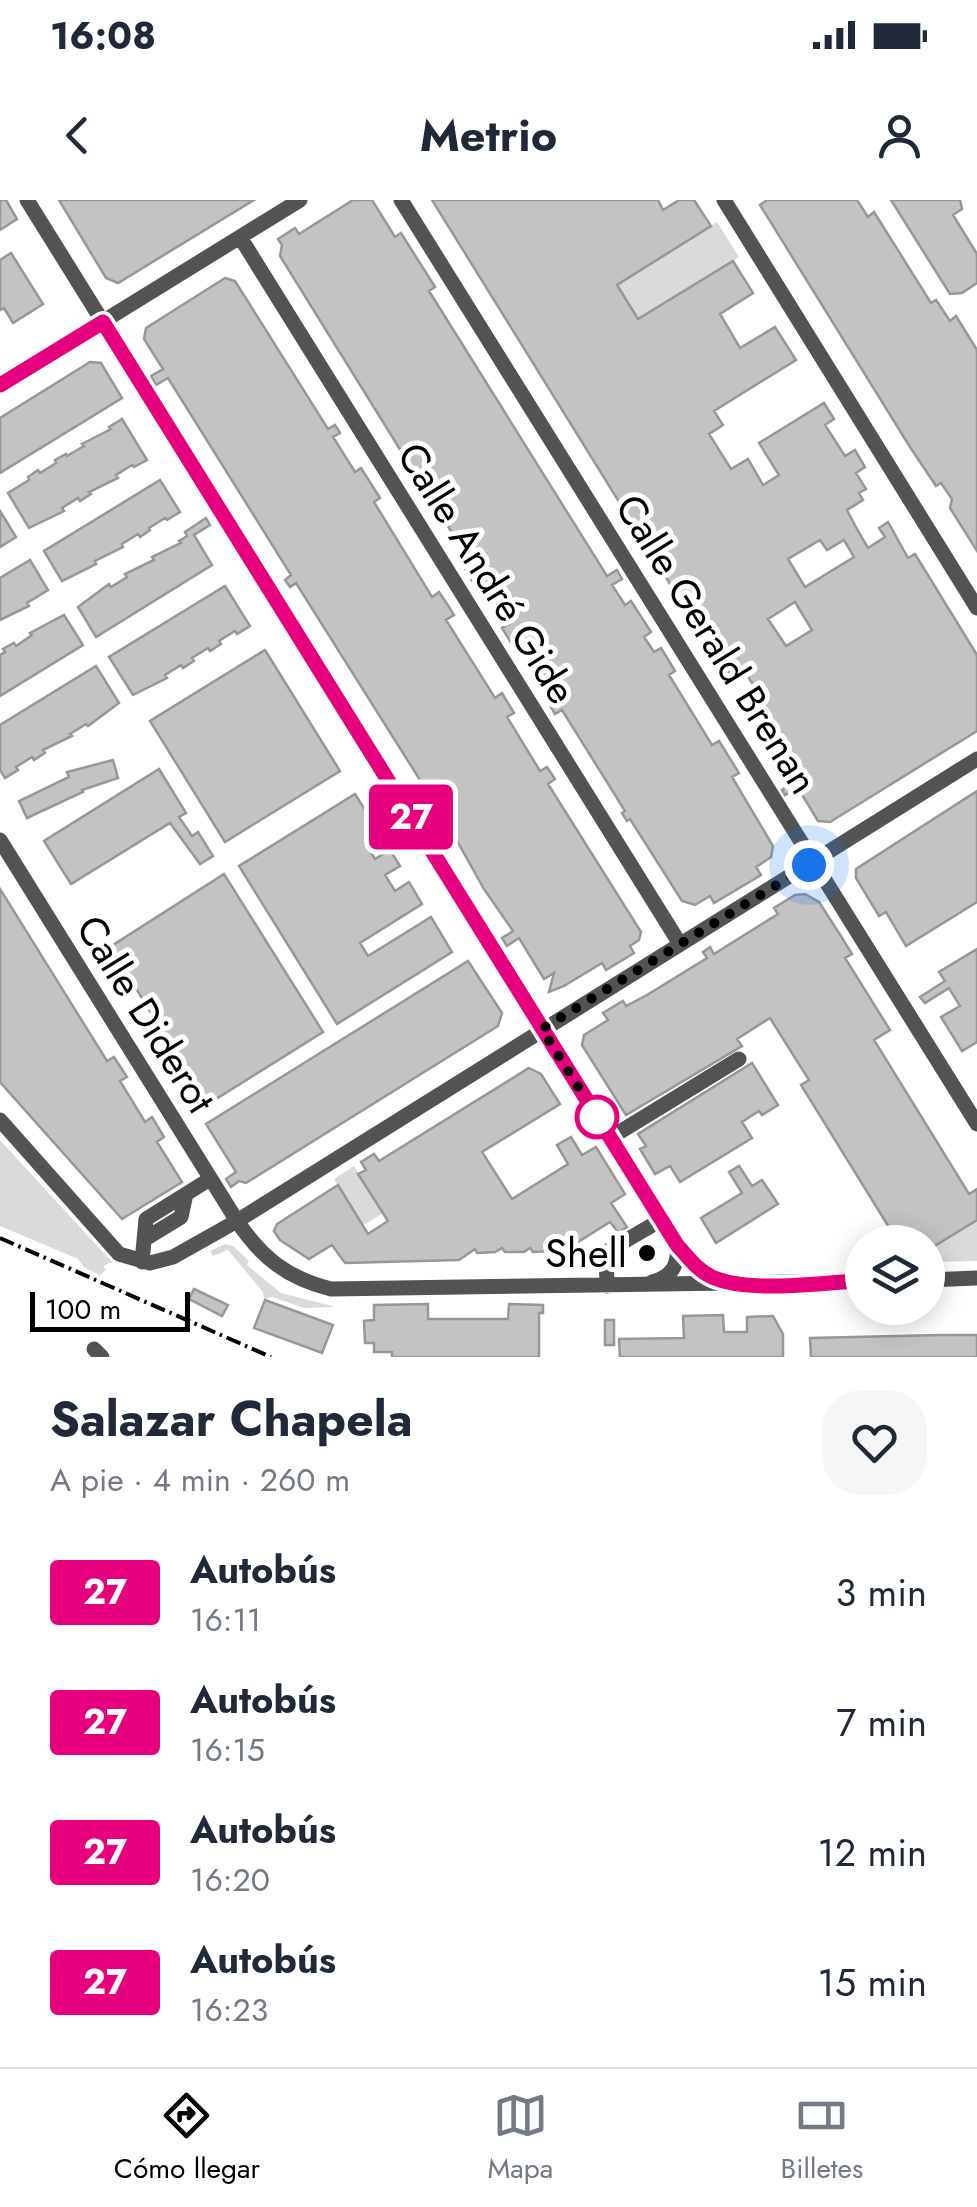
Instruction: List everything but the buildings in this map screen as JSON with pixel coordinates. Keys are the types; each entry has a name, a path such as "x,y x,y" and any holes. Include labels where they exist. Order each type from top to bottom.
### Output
{"street":[{"path":"0,385 300,200"},
{"name":"Calle Gerald Brenan","path":"401,200 977,1124"},
{"path":"724,200 977,608"},
{"path":"29,201 677,1245 698,1268 715,1278 743,1284"},
{"name":"Calle André Gide","path":"240,237 680,944"},
{"path":"0,1120 120,1254 150,1264 173,1257 237,1221 977,760"},
{"name":"Calle Diderot","path":"0,840 237,1221 264,1257 282,1271 305,1283 331,1289 845,1281"},
{"path":"610,1138 738,1059"},
{"path":"142,1262 145,1240 181,1217 186,1194 210,1179"},
{"path":"608,1286 606,1252 661,1220"},
{"path":"632,1286 663,1279 673,1270 678,1259 677,1245"},
{"path":"945,1279 976,1278"}],"shaded area":[{"path":"717,222 739,257 638,319 617,285"},
{"path":"0,1140 112,1262 103,1266 106,1270 100,1275 85,1268 78,1259 0,1226"},
{"path":"354,1166 383,1213 362,1226 334,1179"},
{"path":"977,1220 977,1261 945,1262 945,1240"},
{"path":"225,1244 233,1246 249,1261 247,1265 281,1293 336,1307 304,1308 272,1297 264,1299 263,1292 228,1250 213,1256 210,1251"}],"railway":[{"path":"0,1238 271,1357"}],"bus line":[{"name":"27","path":"0,385 103,322 677,1245 698,1268 715,1278 743,1284 845,1281"}],"place":[{"name":"Shell","path":"647,1253"}],"route":[{"path":"597,1117 542,1029 809,865"}]}
